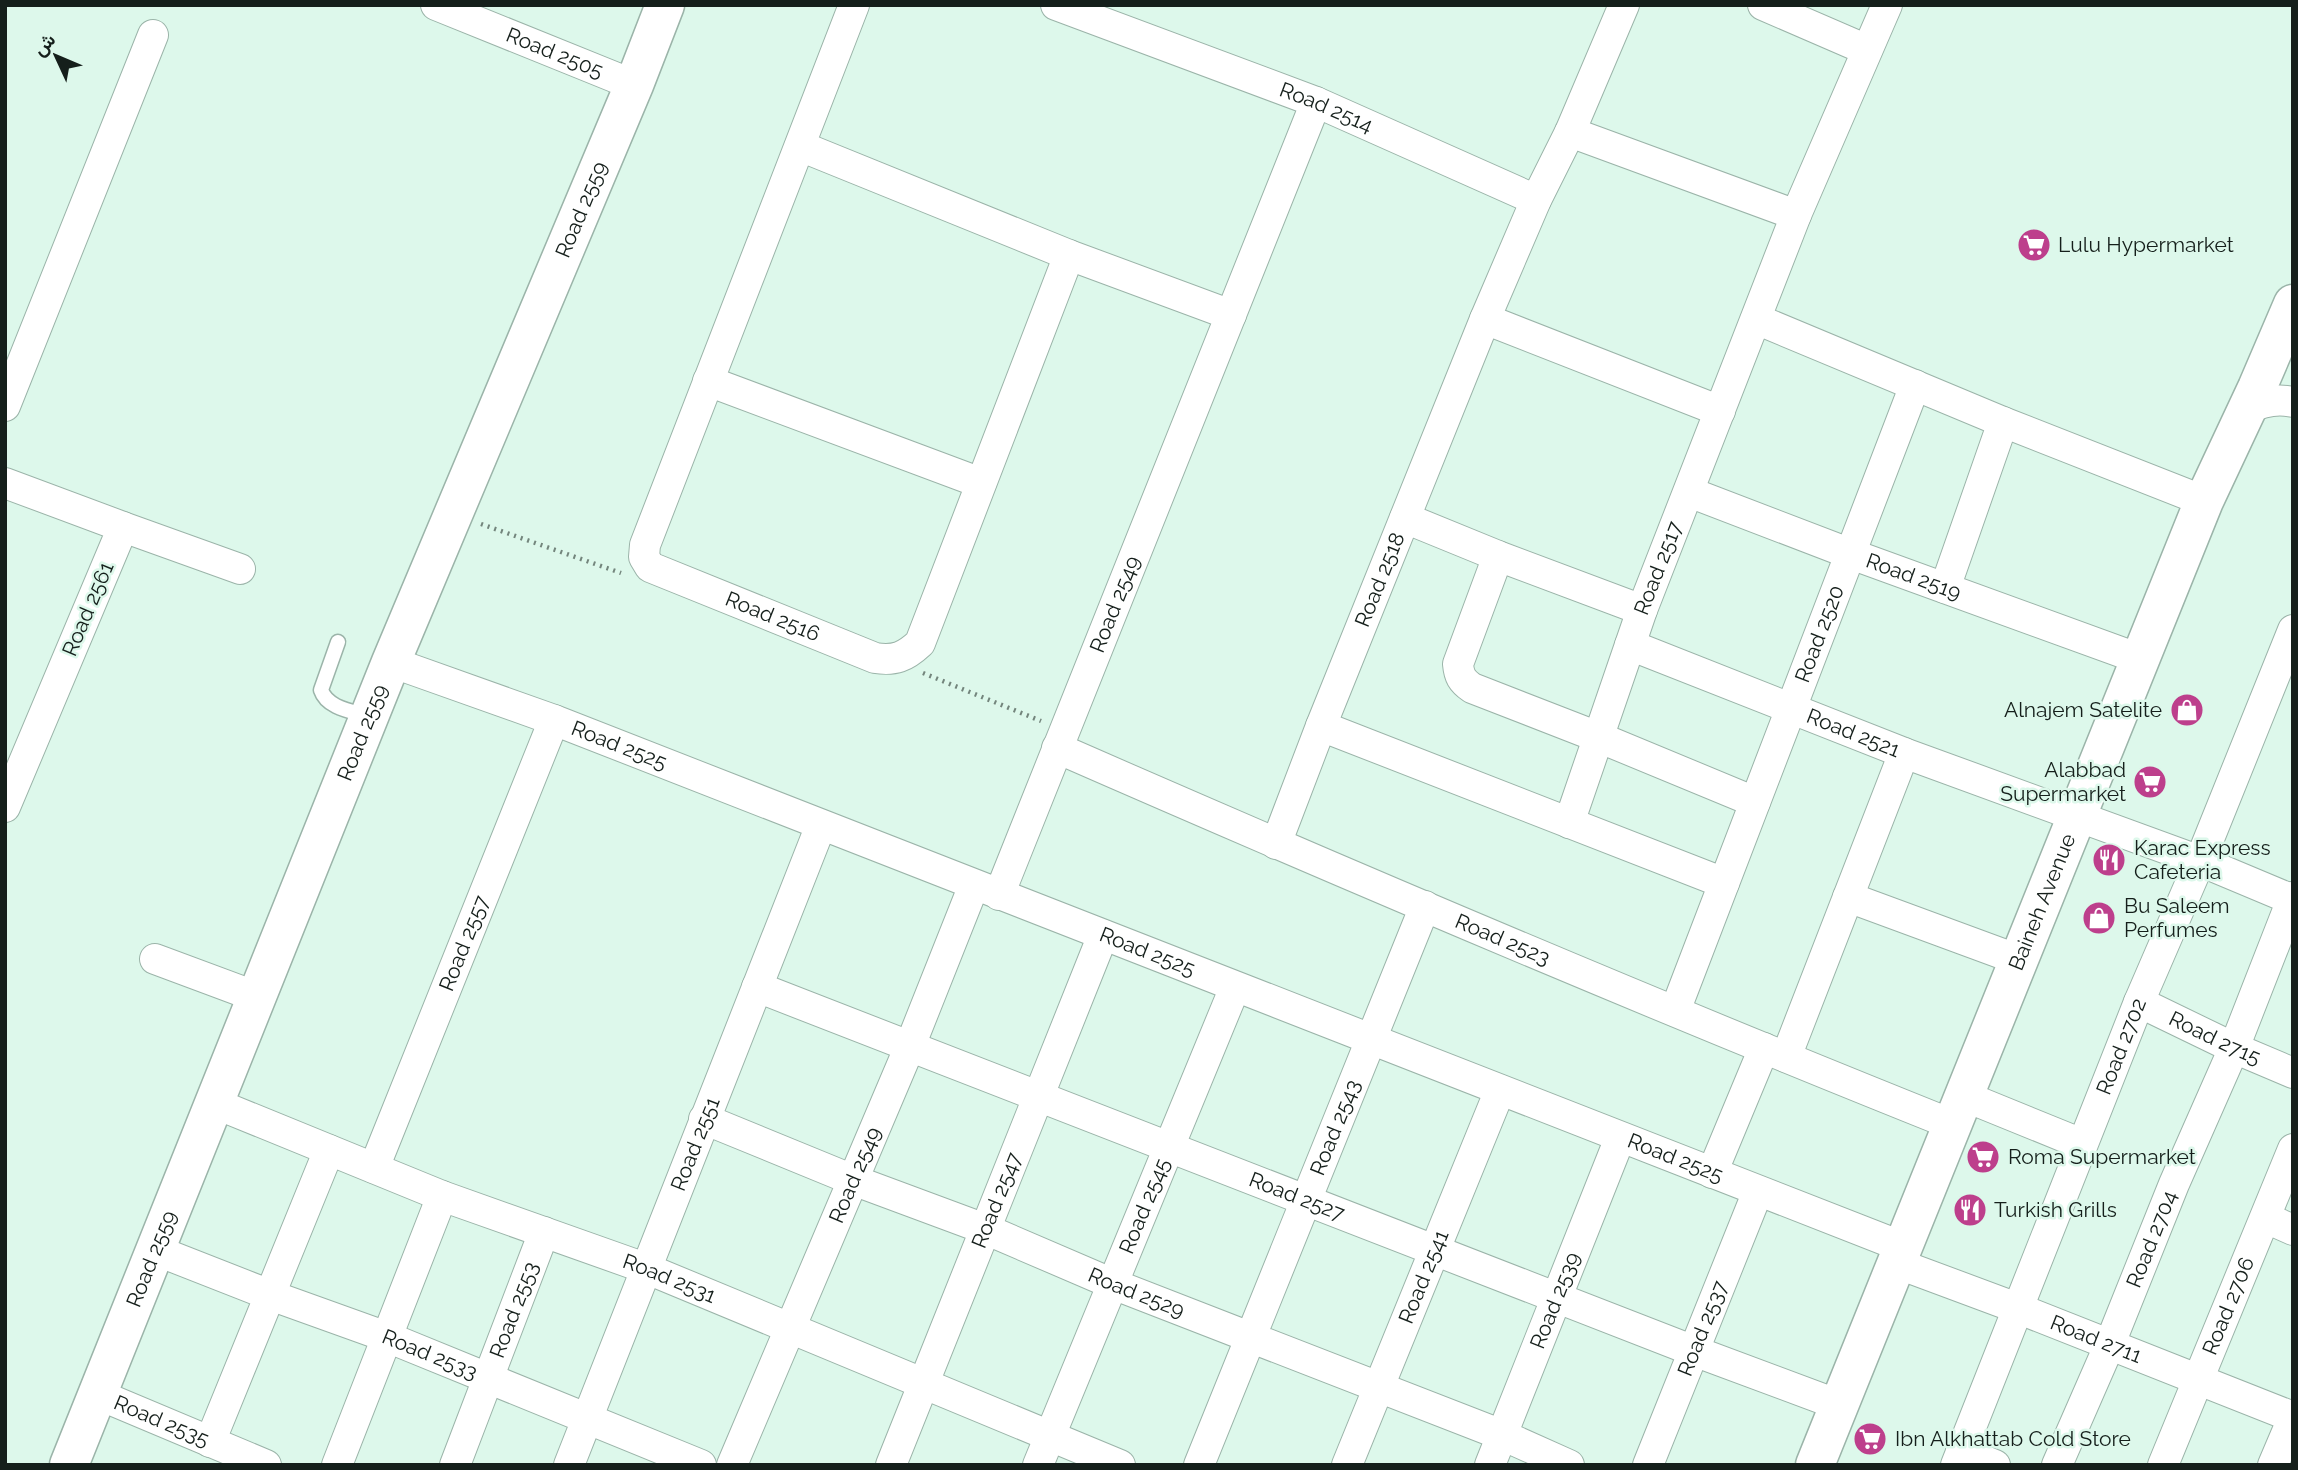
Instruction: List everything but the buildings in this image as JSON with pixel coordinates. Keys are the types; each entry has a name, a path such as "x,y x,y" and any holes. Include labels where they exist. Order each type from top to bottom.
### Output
{"street":[{"name":"Road 2505","path":"436,5 634,85"},
{"name":"Road 2559","path":"69,1465 391,662 634,85 665,5"},
{"path":"650,567 645,557 645,545 854,5"},
{"name":"Road 2514","path":"1056,5 1117,16 1536,200"},
{"name":"Road 2518","path":"1276,844 1485,319 1624,5"},
{"path":"1763,5 1867,50"},
{"name":"Road 2517","path":"1569,823 1642,610 1796,215 1887,5"},
{"path":"5,406 153,35"},
{"name":"Road 2549","path":"732,1465 910,1046 1061,739 1317,102"},
{"path":"1570,132 1796,215"},
{"path":"800,146 1069,255 1231,314"},
{"path":"891,660 907,655 920,643 1069,255"},
{"name":"Baineh Avenue","path":"1815,1465 2204,501 2293,304"},
{"path":"1485,319 1720,411"},
{"path":"1756,319 2003,422 2204,501"},
{"path":"708,381 981,483"},
{"name":"Road 2520","path":"1675,1011 1915,385"},
{"path":"2246,410 2259,403 2293,402"},
{"path":"1945,588 2003,422"},
{"path":"5,483 240,569"},
{"name":"Road 2519","path":"1689,492 2140,659"},
{"path":"1405,518 1642,610"},
{"name":"Road 2561","path":"5,807 123,527"},
{"path":"1498,556 1458,664 1458,674 1463,682 1472,688 1755,802"},
{"name":"Road 2516","path":"650,567 875,658 891,660"},
{"name":"Road 2702","path":"1958,1458 2139,1002 2200,861 2293,630"},
{"name":"Road 2521","path":"1630,645 1904,753 2200,861 2292,899"},
{"name":"Road 2525","path":"391,662 554,720 1758,1191 1899,1255"},
{"name":"Road 2557","path":"374,1168 554,720"},
{"path":"1321,726 1724,883"},
{"name":"Road 2523","path":"1061,739 1276,844 1775,1053 1957,1110 2082,1144"},
{"path":"1712,1174 1775,1053 1848,897 1904,753"},
{"name":"Road 2551","path":"569,1465 821,825"},
{"path":"1848,897 2019,960"},
{"name":"Road 2704","path":"2057,1465 2234,1048 2292,899"},
{"name":"Road 2543","path":"1199,1465 1425,906"},
{"name":"Road 2547","path":"891,1465 1103,935"},
{"path":"155,960 257,996"},
{"name":"Road 2527","path":"757,987 1839,1405"},
{"name":"Road 2545","path":"1038,1465 1235,987"},
{"name":"Road 2715","path":"2139,1002 2293,1073"},
{"name":"Road 2541","path":"1348,1465 1500,1090"},
{"name":"Road 2531","path":"214,1103 442,1196 645,1268 1119,1465"},
{"name":"Road 2529","path":"704,1119 853,1180 985,1229 1113,1284 1502,1435 1569,1465"},
{"name":"Road 2539","path":"1490,1465 1620,1138"},
{"name":"Road 2706","path":"2163,1465 2198,1382 2279,1224 2293,1149"},
{"path":"210,1442 329,1150"},
{"name":"Road 2537","path":"1648,1465 1758,1191"},
{"path":"337,1465 442,1196"},
{"name":"Road 2553","path":"455,1465 544,1232"},
{"name":"Road 2533","path":"155,1250 387,1337 701,1465"},
{"name":"Road 2711","path":"1899,1255 2017,1308 2293,1418"},
{"name":"Road 2535","path":"97,1394 266,1465"},
{"path":"2273,1465 2293,1418"},
{"path":"1958,1458 1995,1465"}],"lane":[{"path":"338,642 321,690 323,696 334,705 369,717"}],"path":[{"path":"453,514 625,574 650,567"},
{"path":"891,660 1061,739"}],"place":[{"name":"Lulu Hypermarket","path":"2034,245"},
{"name":"Alnajem Satelite","path":"2187,710"},
{"name":"Alabbad Supermarket","path":"2150,782"},
{"name":"Karac Express Cafeteria","path":"2109,860"},
{"name":"Bu Saleem Perfumes","path":"2099,918"},
{"name":"Roma Supermarket","path":"1983,1157"},
{"name":"Turkish Grills","path":"1970,1210"},
{"name":"Ibn Alkhattab Cold Store","path":"1870,1439"}]}
